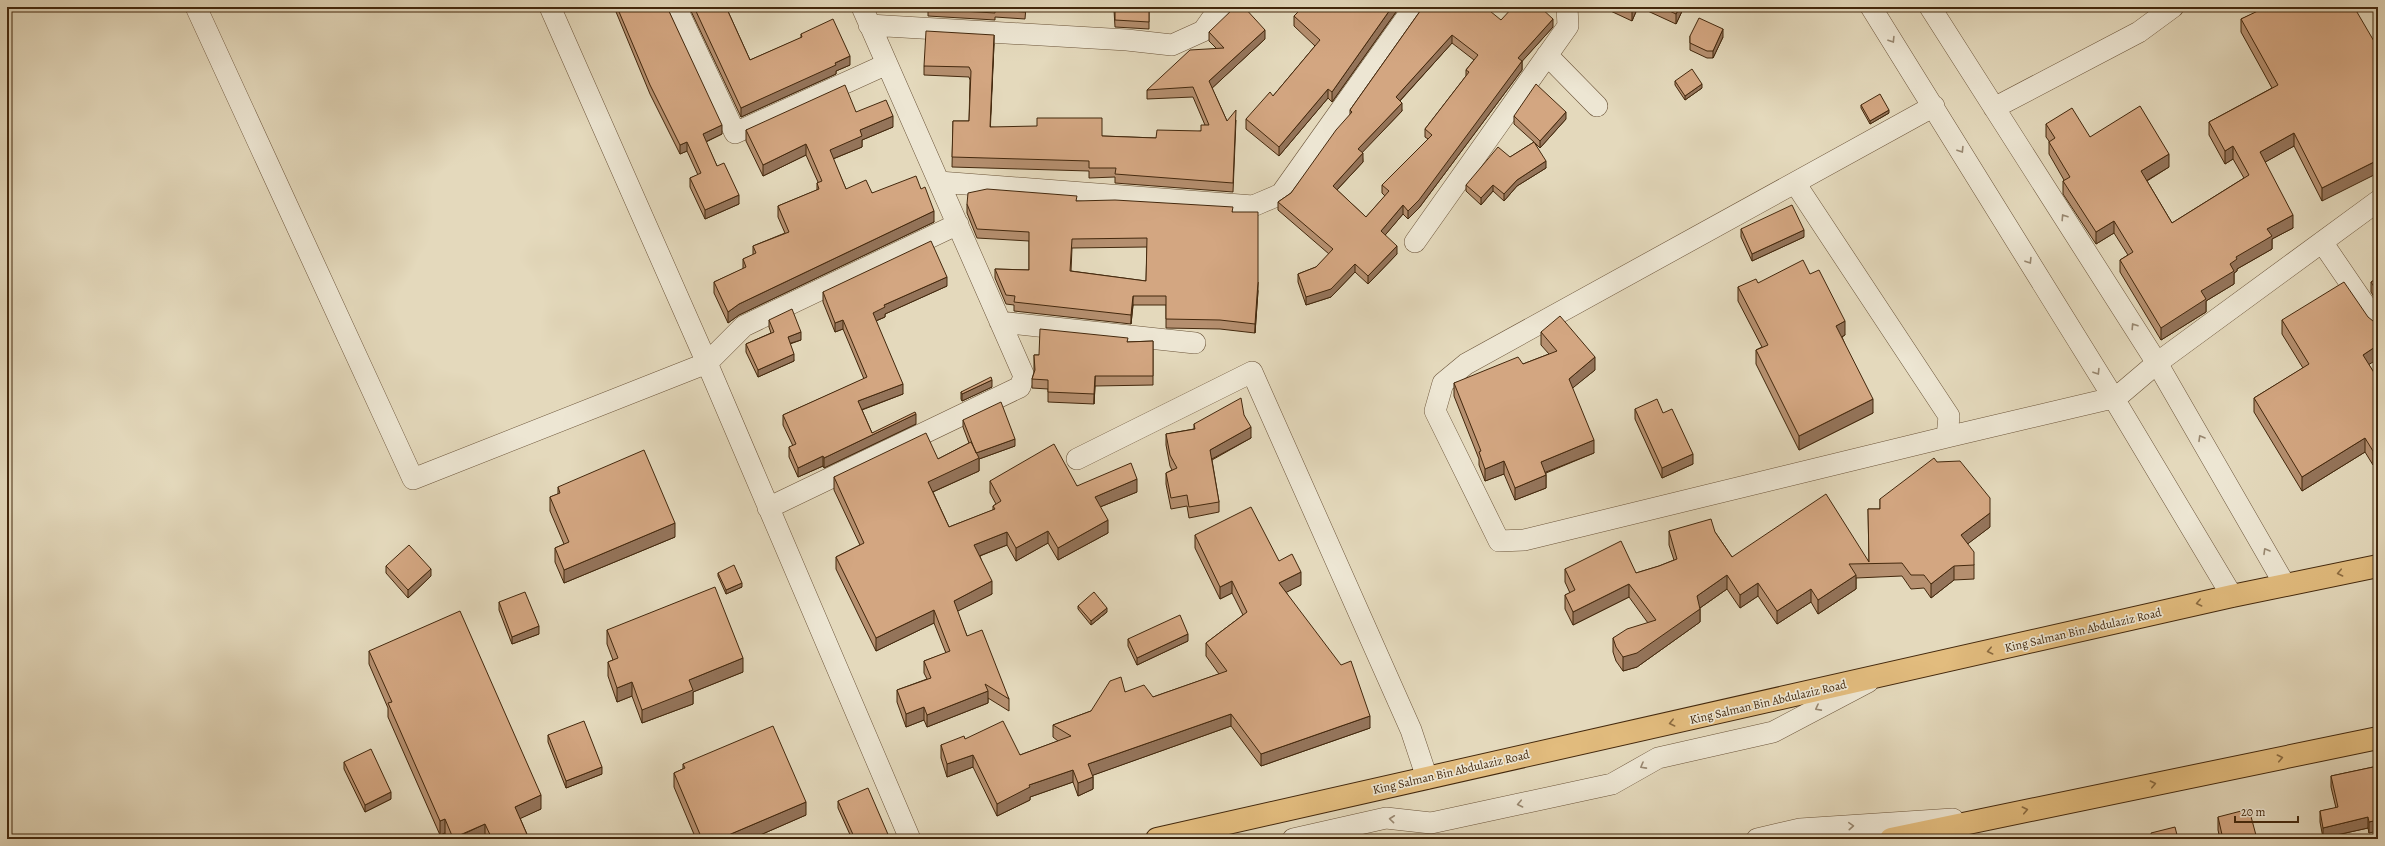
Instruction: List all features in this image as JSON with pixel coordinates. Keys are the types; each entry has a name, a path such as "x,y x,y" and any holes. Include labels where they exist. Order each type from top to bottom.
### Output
{"main road":[{"name":"King Salman Bin Abdulaziz Road","path":"1157,839 2232,596 2378,566"},
{"path":"1891,839 2378,738"}],"street":[{"path":"196,7 413,479 707,363 744,326 958,224"},
{"path":"550,7 707,363 910,839"},
{"path":"676,7 735,133 887,64"},
{"path":"768,508 1020,387 1024,376 866,16 1172,45 1203,31 1220,7"},
{"path":"939,182 1252,206 1281,194 1414,7"},
{"path":"1415,242 1568,26 1567,7"},
{"path":"1871,7 1934,106 2113,397 2232,596"},
{"path":"1930,7 2157,363 2285,585"},
{"path":"1994,108 2139,32 2173,7"},
{"path":"1547,55 1597,106"},
{"path":"1934,106 1466,364 1443,383 1435,410 1499,541 1524,540 2117,397 2157,363 2378,201"},
{"path":"1795,183 1949,416 1947,437"},
{"path":"2322,242 2378,324"},
{"path":"1000,322 1195,343"},
{"path":"1077,459 1252,372 1411,730 1427,778"},
{"path":"1293,839 1386,818 1431,823 1612,784 1658,758 1773,732 1877,677"},
{"path":"1758,839 1800,829 1998,816"}],"building":[{"path":"617,7 667,7 722,125 703,134 717,166 724,163 739,195 705,210 690,178 701,173 687,142 680,145 650,85"},
{"path":"694,7 726,7 750,60 802,37 801,34 833,19 850,56 835,63 836,65 741,108"},
{"path":"928,7 1026,7 1025,12 995,10 995,13 928,9"},
{"path":"1115,7 1149,7 1149,22 1115,20"},
{"path":"1235,7 1244,7 1265,30 1209,81 1227,121 1236,110 1233,183 1115,174 1116,168 1089,168 1089,161 952,157 953,121 969,121 971,71 969,67 924,66 926,31 994,35 990,127 1037,126 1037,118 1102,118 1102,136 1156,138 1157,130 1201,131 1201,125 1209,125 1193,87 1147,90 1190,50 1224,48 1209,32"},
{"path":"1303,7 1392,7 1332,92 1328,89 1279,147 1246,119 1270,92 1273,96 1320,40 1294,16"},
{"path":"1423,7 1485,7 1501,20 1513,7 1540,7 1553,19 1518,58 1522,61 1419,200 1408,211 1403,205 1381,231 1397,246 1368,276 1355,264 1331,289 1306,297 1298,274 1316,267 1333,249 1278,202 1291,193 1336,130 1352,112 1350,110","holes":["1452,35 1478,55 1466,70 1469,72 1425,129 1432,135 1382,185 1389,191 1366,217 1333,186 1363,153 1358,149 1402,103 1396,97"]},
{"path":"1624,7 1634,7 1632,11"},
{"path":"1661,7 1680,7 1676,14"},
{"path":"2264,7 2354,7 2378,48 2378,160 2322,188 2294,133 2260,152 2293,215 2267,229 2272,236 2236,257 2237,259 2230,264 2234,271 2201,291 2206,299 2161,328 2120,260 2133,252 2114,221 2096,232 2063,181 2070,177 2049,142 2055,138 2046,124 2072,108 2090,137 2140,106 2169,154 2141,171 2172,223 2249,175 2233,146 2225,151 2209,122 2278,85 2241,19"},
{"path":"1699,18 1723,29 1713,51 1707,51 1690,43 1690,36"},
{"path":"1692,69 1702,84 1685,96 1675,81"},
{"path":"1536,84 1566,112 1540,141 1514,116"},
{"path":"845,85 856,112 886,100 893,116 860,130 862,136 830,150 846,189 866,180 872,193 916,176 921,189 925,187 934,211 739,304 728,312 714,282 746,267 743,259 756,253 753,246 789,232 778,206 819,189 817,183 822,181 806,144 763,165 746,130"},
{"path":"1880,94 1889,110 1870,121 1861,105"},
{"path":"1534,142 1546,161 1517,180 1504,194 1493,185 1481,198 1466,185 1498,147 1510,157"},
{"path":"987,189 1077,196 1076,201 1115,200 1233,207 1232,212 1258,212 1258,282 1255,324 1220,320 1166,319 1166,296 1133,296 1131,315 1014,302 1015,296 1006,295 995,269 1029,270 1029,232 977,229 967,204 968,193","holes":["1147,238 1146,281 1070,271 1072,239"]},
{"path":"1792,205 1804,230 1752,254 1741,229"},
{"path":"931,241 947,277 884,305 885,307 873,313 903,384 858,401 872,433 915,412 916,414 824,458 823,456 798,468 789,447 796,444 783,415 867,377 843,320 835,323 823,292"},
{"path":"1803,260 1810,274 1819,270 1845,321 1836,326 1873,399 1799,436 1756,350 1768,345 1738,287 1756,279 1758,283"},
{"path":"2378,278 2378,293 2371,282"},
{"path":"2344,282 2368,317 2373,321 2378,321 2375,325 2378,329 2378,345 2363,355 2378,379 2378,448 2373,451 2365,438 2302,477 2254,398 2309,364 2282,320"},
{"path":"792,309 801,332 788,337 794,354 758,370 746,344 774,332 769,320"},
{"path":"1560,316 1595,357 1569,379 1594,440 1541,462 1546,475 1515,488 1504,461 1485,469 1479,452 1481,451 1454,383 1518,357 1523,364 1557,351 1541,332"},
{"path":"1040,329 1128,338 1127,342 1153,341 1153,376 1095,376 1094,394 1048,392 1048,380 1032,379 1035,370 1034,355 1039,355"},
{"path":"991,377 992,380 962,394 961,392"},
{"path":"1241,398 1244,415 1251,427 1210,450 1219,502 1189,507 1187,495 1171,498 1166,473 1177,468 1170,455 1166,434 1195,429 1194,424"},
{"path":"1657,399 1663,413 1672,409 1693,454 1662,468 1635,409"},
{"path":"1001,402 1015,439 976,453 963,420"},
{"path":"926,433 938,459 971,442 979,458 928,482 949,527 995,509 993,506 1001,501 990,481 1054,444 1077,486 1131,463 1137,479 1095,497 1108,520 1058,548 1048,531 1016,548 1007,532 974,545 992,581 954,601 967,636 982,630 1009,699 985,684 988,691 927,715 924,707 906,714 897,690 931,678 924,661 950,651 934,610 876,638 836,557 864,543 834,477"},
{"path":"644,450 675,523 564,570 555,548 569,542 550,497 560,493 558,487"},
{"path":"1934,458 1937,462 1960,461 1990,498 1990,513 1961,535 1974,552 1974,565 1954,566 1931,584 1924,575 1911,575 1902,563 1849,564 1856,575 1818,600 1811,589 1777,611 1758,583 1740,595 1727,575 1697,596 1700,609 1637,653 1623,657 1616,647 1613,638 1627,629 1656,620 1629,584 1573,612 1565,595 1575,590 1565,569 1621,541 1636,573 1677,559 1669,531 1711,519 1715,532 1732,557 1826,494 1869,562 1868,509 1880,509 1880,499"},
{"path":"1251,507 1279,561 1292,554 1301,572 1279,583 1341,665 1351,661 1370,716 1261,754 1231,714 1088,764 1093,777 1078,783 1073,770 1029,785 1030,787 997,804 973,755 947,764 941,745 964,736 965,739 1003,721 1020,755 1071,736 1053,725 1091,711 1110,681 1121,677 1125,692 1144,685 1153,697 1227,671 1206,643 1247,612 1232,581 1220,587 1195,535"},
{"path":"409,545 431,569 408,590 386,566"},
{"path":"734,565 742,583 726,590 718,573"},
{"path":"715,587 743,658 689,680 693,690 642,710 632,682 617,688 608,662 618,658 607,630"},
{"path":"525,592 539,626 512,637 499,602"},
{"path":"1094,592 1107,608 1091,621 1078,606"},
{"path":"460,611 541,795 515,807 529,839 492,839 485,824 453,838 445,819 440,821 388,703 392,702 369,651"},
{"path":"1180,615 1188,634 1137,658 1128,639"},
{"path":"584,721 602,767 566,781 548,735"},
{"path":"773,726 806,802 719,839 702,839 674,773 685,768 683,764"},
{"path":"371,749 391,792 365,805 344,762"},
{"path":"2378,766 2378,820 2369,822 2368,817 2323,828 2320,811 2338,807 2331,776"},
{"path":"868,788 890,839 855,839 838,801"},
{"path":"2249,809 2257,839 2223,839 2218,817"},
{"path":"2175,827 2178,839 2152,839 2151,833"}]}
